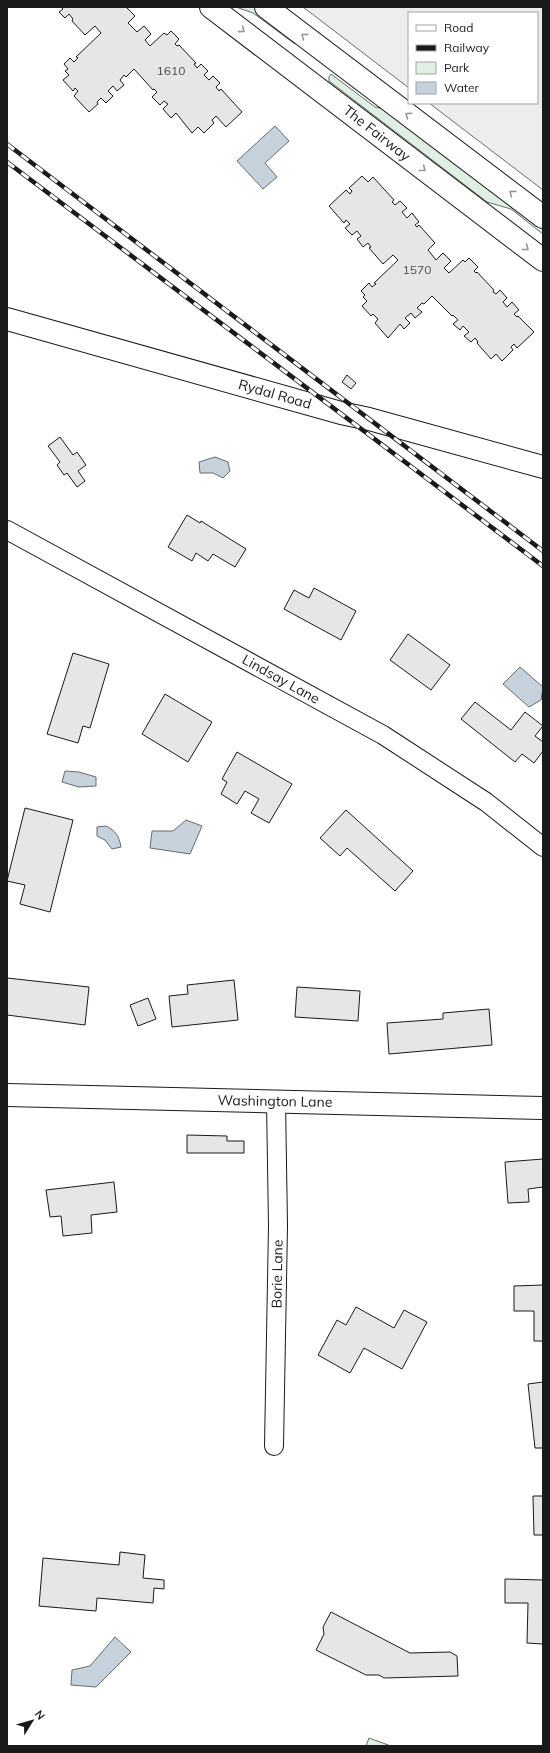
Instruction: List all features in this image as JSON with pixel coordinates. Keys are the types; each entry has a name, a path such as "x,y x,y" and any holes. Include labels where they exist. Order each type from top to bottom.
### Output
{"main road":[{"name":"The Fairway","path":"211,7 543,260"},
{"path":"266,7 543,216"},
{"name":"Rydal Road","path":"7,319 341,413 369,419 543,467"},
{"name":"Washington Lane","path":"7,1095 543,1108"}],"street":[{"name":"Lindsay Lane","path":"7,530 383,735 486,802 543,847"},
{"name":"Borie Lane","path":"274,1446 278,1226 276,1102"}],"green space":[{"path":"236,7 258,7 300,39 295,44 253,13"},
{"path":"331,74 375,107 397,112 543,223 543,234 511,209 487,202 329,81"},
{"path":"369,1738 391,1746 366,1746"}],"shaded area":[{"path":"303,7 543,7 543,190 430,104 538,104 538,12 408,12 408,87"}],"water":[{"path":"275,126 289,141 265,163 277,177 263,189 237,161"},
{"path":"215,457 228,462 230,471 223,478 213,473 200,473 199,462"},
{"path":"520,667 543,687 541,700 529,707 503,684"},
{"path":"65,771 79,772 96,777 96,786 79,787 62,782"},
{"path":"186,820 202,826 190,854 150,848 152,831 173,831"},
{"path":"106,826 116,834 121,847 112,849 105,840 97,836 97,827"},
{"path":"115,1637 131,1652 96,1687 71,1685 72,1670 90,1666"}],"building":[{"path":"61,7 126,7 135,16 128,23 137,32 144,26 151,34 145,40 150,46 164,33 167,35 171,31 179,39 175,44 177,46 179,45 196,63 194,64 197,68 201,64 208,71 204,75 209,80 213,76 220,83 216,87 219,91 221,89 242,112 226,127 216,116 212,120 214,123 204,133 198,127 192,133 176,113 171,118 163,109 168,104 164,101 160,105 152,97 157,92 154,89 153,90 134,69 126,77 124,75 120,80 124,85 117,91 113,86 108,91 113,96 106,103 101,98 97,102 98,104 89,112 74,96 78,91 75,88 73,91 63,80 69,75 65,71 68,69 64,64 70,58 74,62 78,58 76,57 101,33 95,26 85,35 72,21 73,19 69,14 65,18 59,12 63,9"},
{"path":"362,176 368,182 373,177 394,200 392,202 395,205 400,201 407,208 402,212 407,218 412,213 419,222 415,225 417,227 419,225 435,243 428,250 436,260 443,253 451,261 444,268 449,273 463,260 465,262 469,258 478,267 474,271 476,273 477,272 494,290 493,292 496,294 500,290 507,298 503,302 507,307 512,302 519,310 514,314 534,332 517,348 514,344 511,347 513,350 502,361 496,354 491,359 477,343 478,342 475,338 471,342 464,336 469,332 463,326 460,330 453,324 458,320 432,296 424,304 422,303 417,308 422,312 415,318 411,313 405,318 410,323 404,329 400,324 388,338 375,323 378,319 373,314 371,316 362,306 367,301 363,297 365,295 361,291 369,283 372,287 376,284 374,283 398,260 393,255 383,264 369,248 371,247 368,243 363,247 357,239 361,236 357,231 352,235 345,228 350,224 346,220 344,223 329,206 346,190 350,194 352,191 349,188"},
{"path":"347,375 356,383 351,389 342,382"},
{"path":"60,437 73,455 77,452 86,465 78,471 85,481 77,487 67,473 64,475 57,465 60,462 48,446"},
{"path":"187,515 200,523 201,521 246,549 235,567 213,554 208,561 196,553 192,561 168,547"},
{"path":"314,588 356,611 341,640 284,609 294,590 309,598"},
{"path":"408,634 450,665 431,690 390,660"},
{"path":"73,653 109,664 90,728 83,726 78,743 47,734"},
{"path":"165,694 212,722 188,762 142,734"},
{"path":"475,702 511,730 525,712 543,726 535,736 543,742 543,751 534,763 522,754 515,762 461,719"},
{"path":"237,752 292,784 269,823 251,813 259,799 245,791 237,804 221,794 227,782 222,779"},
{"path":"25,808 73,820 50,912 20,904 25,885 7,881"},
{"path":"346,810 413,871 395,891 347,848 340,856 320,838"},
{"path":"7,978 89,987 85,1025 7,1015"},
{"path":"234,980 238,1020 172,1027 169,996 188,994 187,985"},
{"path":"297,987 360,991 358,1021 295,1017"},
{"path":"148,998 156,1019 138,1026 130,1005"},
{"path":"489,1009 492,1045 389,1054 387,1023 443,1019 443,1013"},
{"path":"187,1135 227,1136 227,1141 244,1141 244,1153 187,1153"},
{"path":"543,1159 543,1187 528,1189 529,1202 508,1203 505,1162"},
{"path":"114,1182 117,1212 91,1215 92,1233 63,1236 61,1216 50,1217 46,1190"},
{"path":"543,1285 543,1341 534,1341 534,1311 514,1311 514,1286"},
{"path":"356,1307 394,1328 404,1310 427,1322 402,1369 364,1348 350,1373 318,1355 337,1320 346,1325"},
{"path":"543,1382 543,1448 535,1448 528,1384"},
{"path":"533,1496 543,1496 543,1535 534,1535"},
{"path":"120,1552 145,1555 143,1578 164,1580 164,1589 154,1588 153,1603 97,1598 96,1611 39,1606 43,1558 119,1565"},
{"path":"505,1579 543,1580 543,1644 527,1643 528,1603 505,1603"},
{"path":"331,1612 410,1653 450,1652 457,1656 458,1676 384,1678 379,1675 366,1675 316,1650 324,1634 323,1627"}],"railway":[{"path":"7,144 543,551"},
{"path":"7,162 543,566"}]}
